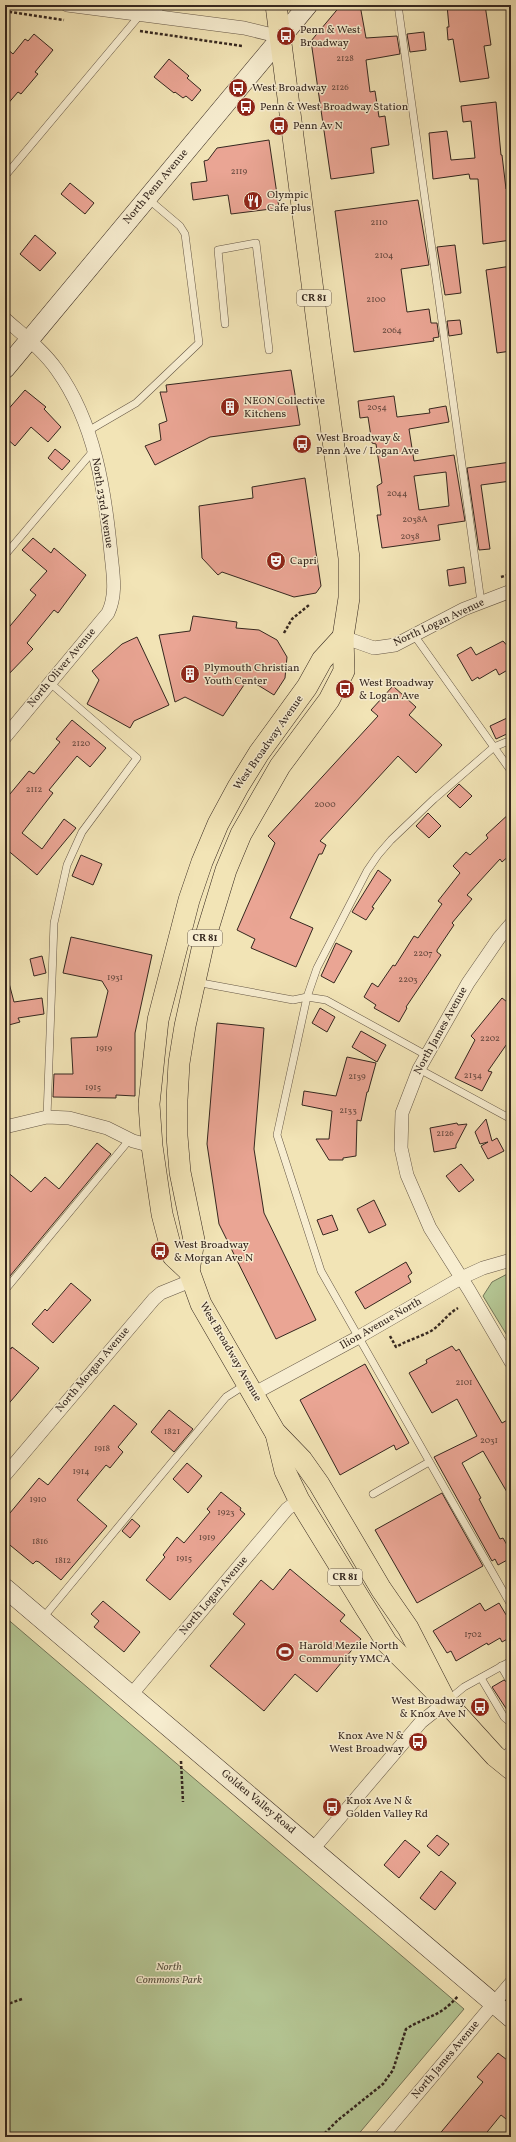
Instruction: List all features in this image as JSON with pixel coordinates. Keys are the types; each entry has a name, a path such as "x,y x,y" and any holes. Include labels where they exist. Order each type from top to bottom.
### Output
{"main road":[{"name":"CR 81","path":"276,5 349,558 349,598 343,637"},
{"name":"West Broadway Avenue","path":"191,1275 194,1240 180,1172 177,1136 179,1062 194,982 213,908 214,866 218,824 259,753 308,687 322,660 343,637"},
{"name":"West Broadway Avenue","path":"214,866 189,900 158,1020 149,1104 152,1146 162,1214 173,1256 191,1275 202,1304 276,1432 302,1460 319,1484 382,1589 408,1628 446,1702"},
{"name":"West Broadway Avenue","path":"276,1432 285,1471 299,1500 387,1643 446,1702 468,1728 508,1760"}],"street":[{"path":"67,5 95,7 140,15 159,11 281,37"},
{"name":"North Penn Avenue","path":"5,369 308,5"},
{"name":"North 23rd Avenue","path":"5,319 30,340 57,370 71,394 88,431 101,478 114,596"},
{"name":"North Logan Avenue","path":"343,637 374,648 384,648 395,645 464,609 511,591"},
{"name":"North Oliver Avenue","path":"5,737 49,682 108,613 114,596"},
{"name":"North James Avenue","path":"511,924 499,938 468,983 419,1069 402,1113 401,1148 407,1175 430,1228 511,1362"},
{"path":"5,1127 47,1117 69,1118 107,1128 130,1139 152,1146"},
{"name":"Ilion Avenue North","path":"250,1389 357,1338 461,1278 483,1268 511,1260"},
{"name":"North Morgan Avenue","path":"5,1475 154,1299 160,1293 191,1275"},
{"name":"North Logan Avenue","path":"131,1695 285,1512 299,1500"},
{"name":"Golden Valley Road","path":"5,1588 511,2018"},
{"path":"313,1849 420,1722 446,1702"},
{"name":"North James Avenue","path":"381,2137 511,1983"}],"lane":[{"path":"398,5 481,602"},
{"path":"5,176 140,15"},
{"path":"88,431 136,403 199,344 185,234 180,226 147,198"},
{"path":"225,324 218,250 256,244 269,350"},
{"path":"5,555 94,450"},
{"path":"414,635 511,771"},
{"path":"47,1117 54,923 67,865 82,832 137,758 49,682"},
{"path":"511,740 494,747 434,800 378,855 367,871 317,968 307,997 277,1135 321,1271 357,1338 511,1604"},
{"path":"194,982 293,1000 307,997 326,1000 426,1055"},
{"path":"419,1069 511,1119"},
{"path":"5,1290 130,1139"},
{"path":"41,1619 226,1397 250,1389"},
{"path":"373,1494 429,1462"},
{"path":"446,1702 464,1687 511,1661"},
{"path":"501,1666 508,1678"},
{"path":"481,1678 504,1716 511,1723"}],"path":[{"path":"501,577 511,574"},
{"path":"284,633 292,619 309,605"},
{"path":"390,1336 396,1347 408,1340 432,1330 450,1312 458,1308"},
{"path":"181,1762 182,1802"},
{"path":"321,2137 338,2120 383,2084 393,2070 406,2029 415,2023 437,2015 448,2008 458,1996"},
{"path":"5,2004 22,1999"}],"green space":[{"path":"511,1272 511,1342 483,1296 492,1282"},
{"name":"North Commons Park","path":"5,1617 464,2009 356,2137 5,2137"}],"building":[{"path":"341,5 360,5 366,38 397,36 400,54 366,60 370,92 375,91 379,117 385,116 389,145 371,148 374,173 331,179 311,41"},
{"path":"447,5 485,5 491,45 484,46 489,78 460,82 453,39 448,40 447,27 449,27"},
{"path":"424,32 426,50 410,52 407,34"},
{"path":"34,34 53,50 35,72 38,74 21,94 18,92 5,107 5,47 13,54 25,39 28,41"},
{"path":"169,59 189,76 187,78 201,90 192,101 186,96 183,98 175,92 174,93 154,77"},
{"path":"496,102 501,155 506,189 508,189 511,240 483,244 478,179 470,179 469,174 433,179 429,133 447,131 451,160 475,158 471,121 463,122 461,106"},
{"path":"269,140 279,208 231,214 228,195 193,200 191,183 207,181 204,161 208,160 217,148"},
{"path":"70,183 94,203 85,214 61,194"},
{"path":"418,200 429,265 401,269 407,312 429,309 431,323 437,323 439,337 433,338 434,341 354,352 335,211"},
{"path":"35,235 56,253 40,271 20,254"},
{"path":"455,245 461,293 445,295 437,247"},
{"path":"511,266 511,351 497,353 486,270"},
{"path":"460,320 462,334 449,336 447,321"},
{"name":"NEON Collective Kitchens","path":"291,370 300,425 210,437 155,465 145,446 161,440 159,424 167,421 160,392 167,392 166,385"},
{"path":"25,390 46,407 44,409 61,427 48,442 31,427 15,446 5,437 5,413"},
{"path":"394,396 397,417 430,413 429,409 446,406 449,422 409,429 414,461 454,455 465,521 438,525 440,540 382,548 377,515 381,515 377,486 382,483 376,444 372,443 368,417 360,418 358,401","holes":["446,472 449,506 419,510 414,476"]},
{"path":"55,449 70,461 62,470 48,458"},
{"path":"511,462 511,481 481,485 490,549 479,550 467,468"},
{"path":"305,478 321,586 316,593 294,597 222,572 218,575 202,558 199,506 253,498 252,487"},
{"path":"33,538 51,553 54,548 86,575 58,613 54,610 27,643 33,649 5,678 5,632 36,595 30,590 47,571 22,550"},
{"path":"464,567 466,583 449,586 447,570"},
{"name":"Plymouth Christian Youth Center","path":"193,616 237,622 236,628 259,630 277,640 287,657 285,678 274,695 248,679 223,716 185,697 175,702 159,635 190,631"},
{"path":"137,637 169,705 134,721 130,728 87,704 99,680 92,671 122,644"},
{"path":"503,641 511,650 511,668 499,675 496,669 479,679 478,677 472,681 457,655 471,647 476,655"},
{"path":"393,686 416,707 409,715 442,745 416,773 398,756 320,841 326,845 322,854 319,854 290,918 313,928 296,967 251,948 255,939 237,930 275,843 268,836 378,716 371,710"},
{"path":"507,718 511,732 496,739 490,726"},
{"path":"72,720 106,748 90,767 77,756 49,790 53,793 22,833 42,849 64,819 76,828 37,875 5,848 5,800 29,771 34,774 60,742 56,739"},
{"path":"459,784 472,796 460,808 447,796"},
{"path":"511,812 511,854 502,862 500,859 467,895 472,899 452,923 454,925 437,950 437,952 441,955 406,1007 407,1008 399,1022 374,1008 376,1005 364,997 372,983 378,987 393,965 395,966 414,936 418,938 442,904 438,901 460,873 453,866 466,852 470,855 488,838 486,835"},
{"path":"428,813 441,826 429,838 416,826"},
{"path":"81,855 102,864 93,885 72,876"},
{"path":"378,870 391,880 372,907 374,908 366,920 352,912"},
{"path":"71,937 152,955 135,1033 135,1096 116,1095 116,1098 53,1097 54,1074 73,1074 71,1038 97,1037 108,991 102,981 63,973"},
{"path":"336,943 352,951 334,983 321,976"},
{"path":"42,956 46,973 34,976 30,959"},
{"path":"9,983 14,1002 42,998 44,1014 18,1018 20,1022 5,1026 5,984"},
{"path":"502,998 511,1005 511,1038 488,1071 492,1072 482,1091 455,1078 475,1040 471,1036"},
{"path":"320,1008 335,1017 327,1032 312,1023"},
{"path":"217,1023 264,1028 254,1149 264,1213 316,1320 276,1339 219,1224 207,1144"},
{"path":"361,1031 386,1045 377,1062 352,1047"},
{"path":"347,1057 376,1063 367,1092 361,1121 357,1120 356,1156 343,1158 343,1160 329,1160 316,1139 329,1139 332,1111 302,1105 304,1091 336,1096"},
{"path":"486,1119 492,1141 497,1138 504,1151 488,1159 481,1146 488,1142 480,1144 475,1132"},
{"path":"457,1123 458,1125 467,1124 456,1145 456,1148 434,1152 430,1128"},
{"path":"97,1143 111,1154 5,1282 5,1170 31,1192 45,1177 59,1189"},
{"path":"461,1164 474,1180 459,1192 446,1176"},
{"path":"374,1200 386,1225 369,1233 357,1209"},
{"path":"332,1215 338,1230 323,1235 317,1220"},
{"path":"406,1262 412,1273 408,1276 411,1282 365,1309 355,1292"},
{"path":"71,1283 91,1300 53,1343 32,1324 45,1309 47,1311"},
{"path":"5,1345 11,1349 12,1347 39,1368 5,1408"},
{"path":"452,1346 456,1351 459,1349 502,1423 511,1418 511,1499 483,1451 462,1463 481,1498 479,1499 500,1539 503,1538 511,1552 511,1558 498,1565 495,1559 492,1561 434,1457 477,1436 457,1399 432,1413 409,1373 427,1363 426,1360"},
{"path":"365,1364 409,1443 396,1450 394,1445 340,1475 300,1400"},
{"path":"114,1405 137,1424 118,1447 123,1452 110,1468 106,1465 77,1500 107,1526 61,1580 39,1562 36,1561 33,1564 5,1541 5,1519 39,1478 48,1485"},
{"path":"169,1410 193,1429 174,1452 151,1432"},
{"path":"187,1463 202,1476 188,1493 173,1479"},
{"path":"221,1492 241,1508 240,1510 245,1514 170,1600 146,1580 165,1557 163,1555 177,1537 184,1543 210,1512 207,1509"},
{"path":"442,1493 483,1566 417,1603 375,1530"},
{"path":"132,1519 140,1526 130,1538 122,1531"},
{"name":"Harold Mezile North Community YMCA","path":"290,1569 345,1615 340,1621 361,1639 317,1692 295,1674 264,1711 210,1666 245,1624 233,1614 261,1580 273,1590"},
{"path":"103,1601 140,1632 124,1652 94,1627 99,1621 91,1614"},
{"path":"480,1603 485,1611 499,1603 511,1623 511,1637 502,1642 500,1638 488,1645 487,1643 456,1661 451,1651 447,1653 433,1631"},
{"path":"504,1680 508,1683 511,1682 511,1716 492,1687"},
{"path":"437,1835 449,1844 439,1856 427,1846"},
{"path":"405,1840 420,1852 399,1878 384,1865"},
{"path":"441,1871 456,1883 435,1910 420,1898"},
{"path":"498,2053 511,2063 511,2123 501,2115 483,2137 437,2137 483,2082 477,2077"}],"place":[{"name":"Penn & West Broadway","path":"286,36"},
{"name":"West Broadway","path":"238,88"},
{"name":"Penn & West Broadway Station","path":"246,107"},
{"name":"Penn Av N","path":"279,126"},
{"name":"Olympic Cafe plus","path":"253,201"},
{"name":"NEON Collective Kitchens","path":"230,407"},
{"name":"West Broadway & Penn Ave / Logan Ave","path":"302,444"},
{"name":"Capri","path":"276,561"},
{"name":"Plymouth Christian Youth Center","path":"190,674"},
{"name":"West Broadway & Logan Ave","path":"345,689"},
{"name":"West Broadway & Morgan Ave N","path":"160,1251"},
{"name":"Harold Mezile North Community YMCA","path":"285,1652"},
{"name":"West Broadway & Knox Ave N","path":"480,1707"},
{"name":"Knox Ave N & West Broadway","path":"418,1742"},
{"name":"Knox Ave N & Golden Valley Rd","path":"332,1807"}]}
